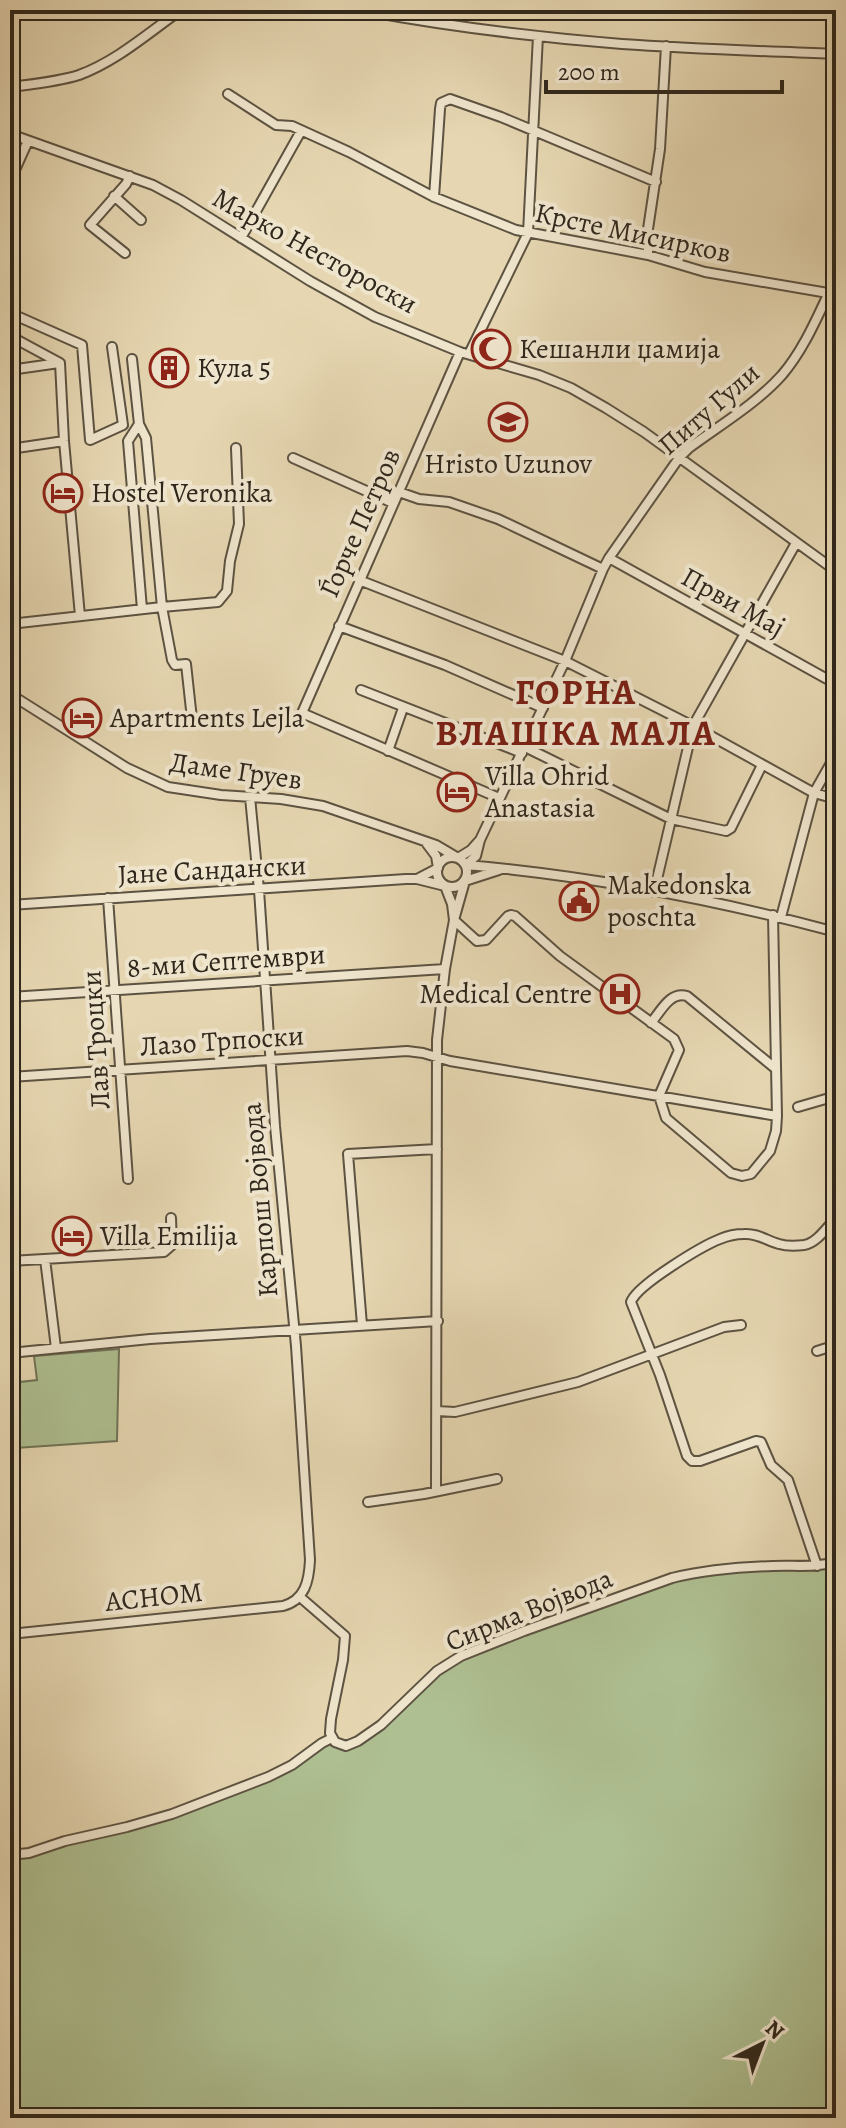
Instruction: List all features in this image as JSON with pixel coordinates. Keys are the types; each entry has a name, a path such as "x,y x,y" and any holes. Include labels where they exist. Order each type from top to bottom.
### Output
{"street":[{"path":"10,61 12,86 78,75 117,57 181,10"},
{"path":"360,10 538,36 836,54"},
{"path":"528,233 538,36"},
{"path":"648,255 648,229 660,149 666,46"},
{"name":"Крсте Мисирков","path":"228,94 276,125 286,124 349,152 434,197 516,230 648,255 705,272 828,293"},
{"path":"434,197 440,109 444,100 450,99 656,182"},
{"path":"241,238 301,131"},
{"name":"Марко Нестороски","path":"10,134 153,185 375,317 464,353 539,375 571,388 679,458 836,571"},
{"path":"10,181 28,141"},
{"path":"125,253 90,225 130,176"},
{"path":"114,196 141,220"},
{"name":"Ѓорче Петров","path":"388,751 302,713 393,503 464,353 528,233"},
{"name":"Питу Гули","path":"479,845 565,661 609,558 679,458 781,375 805,340 836,278"},
{"path":"10,313 82,345 90,440 123,425 112,347"},
{"path":"10,336 60,363"},
{"path":"10,347 20,340"},
{"path":"132,359 139,424 146,438 162,607 172,660 175,665 186,664 192,719"},
{"path":"10,370 60,363"},
{"path":"60,363 80,616"},
{"path":"139,424 128,441 142,609"},
{"path":"10,449 64,441"},
{"path":"10,624 218,602 227,591 239,524 236,448"},
{"path":"293,458 393,503"},
{"path":"399,492 419,499 449,502 498,519 603,569"},
{"path":"654,892 693,726 796,543"},
{"name":"Први Мај","path":"609,558 836,684"},
{"path":"359,580 565,661 693,726 814,793 836,799"},
{"path":"339,626 458,670 543,708"},
{"path":"361,690 523,750 671,819 715,830 731,828 762,765"},
{"name":"Даме Груев","path":"10,694 127,768 168,787 323,806 447,850 458,858"},
{"path":"403,708 388,751 499,798"},
{"path":"425,843 433,851 438,878 452,904 454,920 477,941 482,942 508,916 515,916 560,956 674,1039 679,1050 659,1096 666,1118 719,1164 731,1173 742,1176 751,1174 770,1151 776,1131 777,916 814,793 836,754"},
{"name":"Карпош Војвода","path":"250,797 310,1560 307,1582 300,1597"},
{"path":"458,858 479,845"},
{"path":"466,865 472,861 479,845"},
{"path":"479,845 487,867"},
{"path":"436,1491 436,1056 445,969 454,920 468,873 466,865 458,858 448,857 438,868"},
{"path":"466,865 654,892 777,916 836,932"},
{"name":"Јане Сандански","path":"417,879 438,868"},
{"path":"445,886 454,887 499,870"},
{"name":"Јане Сандански","path":"10,905 417,879 445,886"},
{"name":"Лав Троцки","path":"108,898 128,1179"},
{"name":"8-ми Септември","path":"10,997 445,969"},
{"path":"651,1023 673,996 687,996 776,1069"},
{"name":"Лазо Трпоски","path":"10,1077 407,1051 450,1061 777,1116"},
{"path":"798,1107 836,1096"},
{"path":"362,1325 348,1154 437,1149"},
{"path":"10,1261 164,1252 172,1245 171,1218"},
{"path":"817,1566 788,1480 771,1465 761,1442 756,1441 700,1461 692,1461 687,1456 631,1302 643,1286 701,1248 721,1239 744,1234 761,1236 783,1246 805,1245 813,1242 836,1218"},
{"path":"45,1259 56,1348"},
{"path":"10,1353 150,1339 438,1321"},
{"path":"437,1411 455,1412 565,1386 724,1327 741,1325"},
{"path":"817,1351 836,1345"},
{"path":"368,1502 497,1479"},
{"path":"10,1487 10,1562"},
{"name":"Сирма Војвода","path":"332,1738 346,1746 369,1734 437,1671 461,1656 656,1584 695,1572 738,1567 817,1566 836,1562"},
{"path":"10,1855 29,1853 172,1814 268,1777 332,1738 331,1719 345,1636 300,1597"},
{"name":"АСНОМ","path":"10,1634 283,1606 300,1597"}],"green space":[{"path":"119,1349 117,1441 16,1448 11,1383 37,1380 34,1356"},
{"path":"836,1562 836,2118 10,2118 10,1855 127,1827 255,1783 332,1738 352,1744 461,1656 672,1578"}],"place":[{"name":"Кешанли џамија","path":"491,349"},
{"name":"Кула 5","path":"169,368"},
{"name":"Hristo Uzunov","path":"508,422"},
{"name":"Hostel Veronika","path":"63,493"},
{"name":"Apartments Lejla","path":"82,718"},
{"name":"Villa Ohrid Anastasia","path":"457,792"},
{"name":"Makedonska poschta","path":"579,901"},
{"name":"Medical Centre","path":"620,994"},
{"name":"Villa Emilija","path":"72,1236"}],"district":[{"name":"ГОРНА ВЛАШКА МАЛА","path":"576,712"}]}
